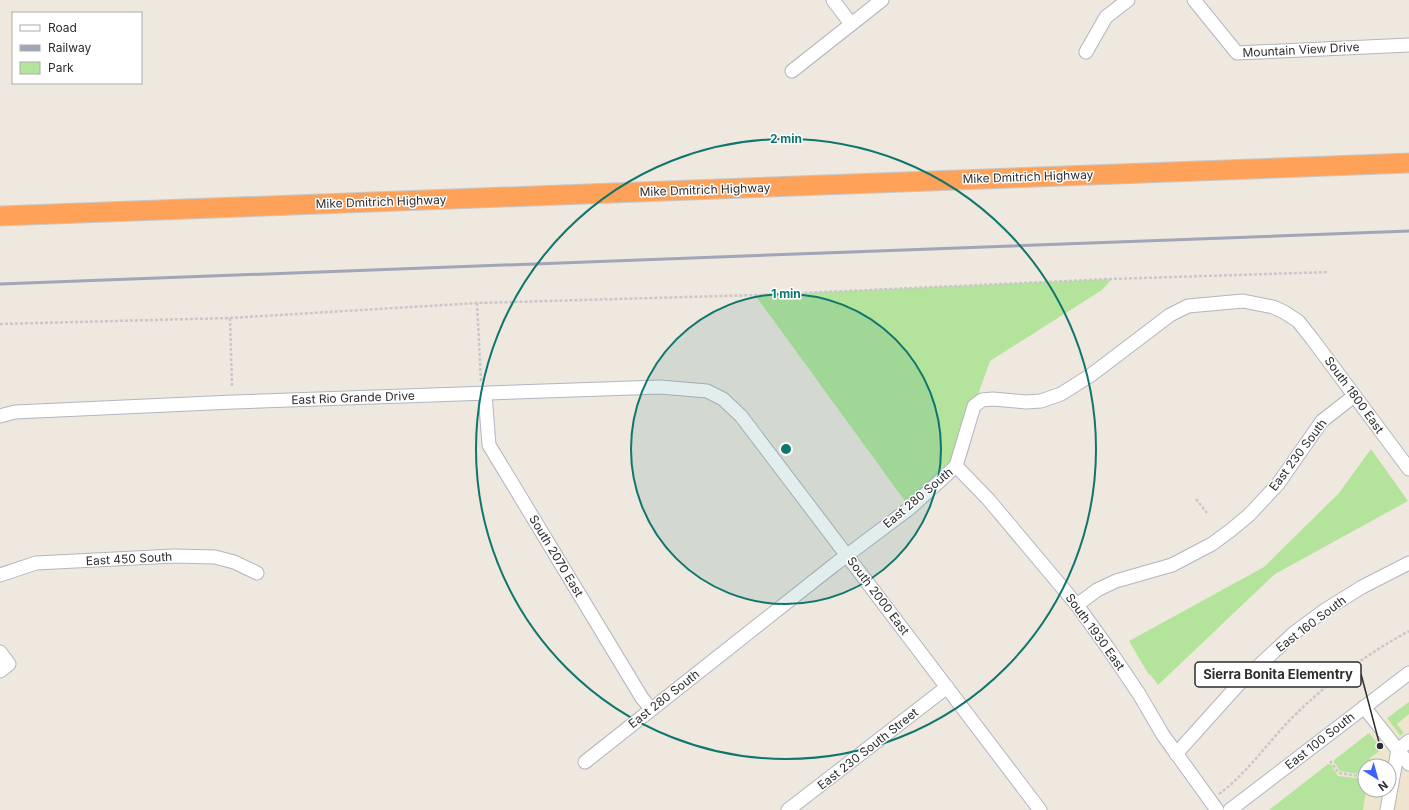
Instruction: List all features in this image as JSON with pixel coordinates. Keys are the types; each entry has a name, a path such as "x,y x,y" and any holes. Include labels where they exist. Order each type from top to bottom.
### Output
{"highway":[{"name":"Mike Dmitrich Highway","path":"0,216 1409,163"}],"street":[{"path":"833,0 852,24"},
{"path":"792,71 882,0"},
{"path":"1086,52 1106,17 1128,0"},
{"name":"Mountain View Drive","path":"1194,0 1237,53 1409,45"},
{"name":"East 280 South","path":"585,762 847,555 910,508 956,466 974,406 982,400 993,399 1026,402 1041,401 1061,394 1091,375 1170,315 1188,306 1243,301 1273,307 1298,321"},
{"name":"South 1800 East","path":"1298,321 1409,469"},
{"name":"East Rio Grande Drive","path":"0,416 15,412 233,402 660,387 707,391"},
{"name":"South 2000 East","path":"707,391 723,399 741,416 1040,810"},
{"name":"South 2070 East","path":"485,394 489,445 642,698 651,709"},
{"name":"East 230 South","path":"1077,605 1097,590 1116,581 1172,565 1212,544 1231,530 1250,515 1278,484 1322,421 1354,396"},
{"name":"South 1930 East","path":"956,466 988,499 1077,605 1139,694 1163,735 1217,810"},
{"name":"East 450 South","path":"0,575 36,563 174,556 215,557 234,562 257,573"},
{"name":"East 160 South","path":"1176,754 1238,685 1294,633 1325,610 1362,587 1409,564"},
{"path":"0,652 5,667"},
{"name":"East 100 South","path":"1230,810 1409,673"},
{"name":"East 230 South Street","path":"788,810 947,687"},
{"path":"1364,707 1409,764"},
{"path":"1387,810 1398,750 1409,741"}],"path":[{"path":"0,324 230,318 477,303 755,295 1104,279 1329,272"},
{"path":"477,303 481,382"},
{"path":"230,318 232,387"},
{"path":"1196,499 1207,513"},
{"path":"1225,790 1241,776 1298,711 1322,690 1340,675 1372,653 1409,632"},
{"path":"1330,761 1339,773 1357,776"}],"shaded area":[{"path":"1409,702 1409,810 1269,810"}],"green space":[{"path":"1112,279 1102,290 990,361 974,406 956,466 910,508 755,295"},
{"path":"1371,449 1408,501 1275,574 1158,685 1150,674 1149,675 1129,641 1264,567 1339,493"},
{"path":"1409,702 1409,714 1397,724 1403,732 1402,735 1400,735 1387,718"},
{"path":"1369,733 1381,748 1380,751 1370,758 1357,758 1357,774 1340,771 1334,760"},
{"path":"1328,764 1331,765 1338,776 1357,778 1357,798 1365,798 1363,810 1269,810"}],"railway":[{"path":"0,284 1409,231"}],"place":[{"name":"Sierra Bonita Elementry","path":"1380,746"}]}
